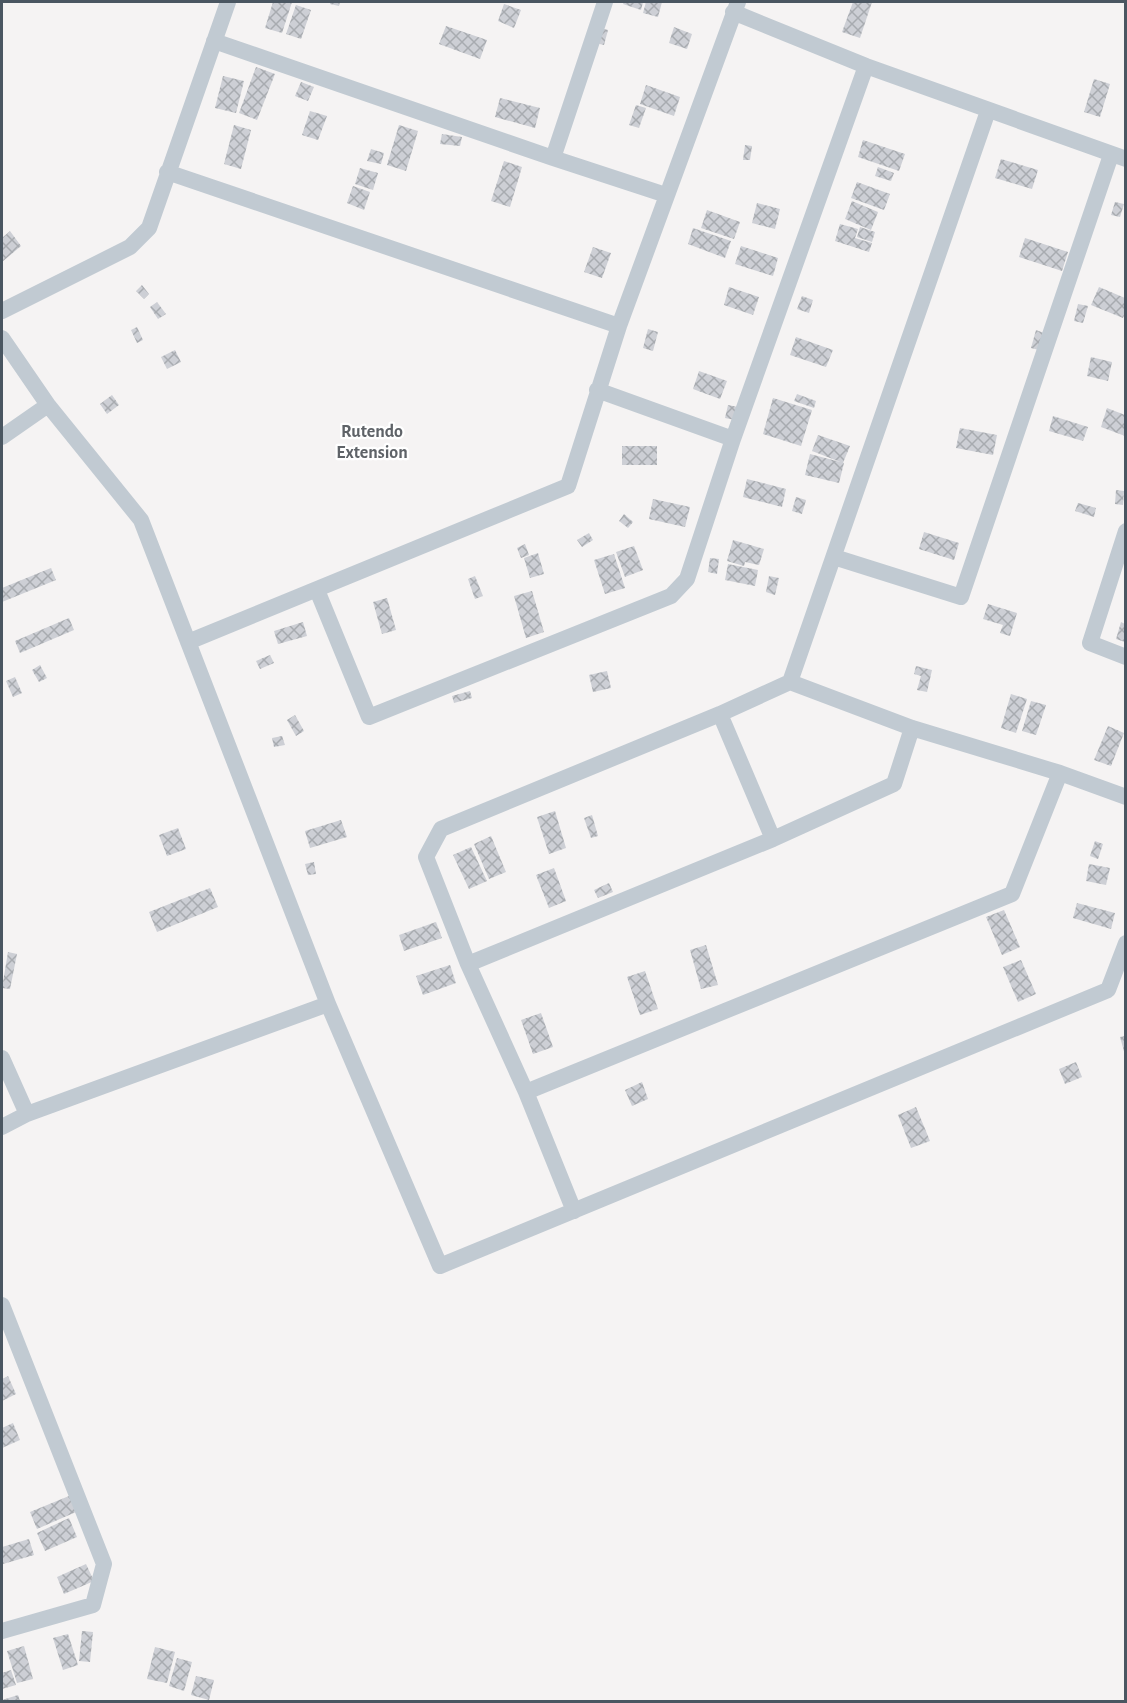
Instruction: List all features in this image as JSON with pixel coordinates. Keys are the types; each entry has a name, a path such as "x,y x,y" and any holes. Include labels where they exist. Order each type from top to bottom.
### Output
{"street":[{"path":"2,311 130,247 149,228 228,2"},
{"path":"553,158 605,2"},
{"path":"188,642 568,486 619,326 735,7 866,66 1118,157 961,597 834,557"},
{"path":"214,41 666,195"},
{"path":"317,590 369,717 671,596 687,579 733,438 866,66"},
{"path":"790,682 988,111"},
{"path":"167,172 619,326"},
{"path":"2,338 48,405 141,520 328,1004 440,1266 1108,990 1125,943"},
{"path":"597,390 733,438"},
{"path":"2,437 48,405"},
{"path":"1125,531 1090,643 1125,657"},
{"path":"574,1211 526,1092 468,964 426,857 441,829 720,714 790,682 912,728 1060,773 1125,796"},
{"path":"720,714 773,839"},
{"path":"468,964 773,839 894,784 912,728"},
{"path":"526,1092 1012,894 1060,773"},
{"path":"2,1127 27,1114 328,1004"},
{"path":"2,1058 27,1114"},
{"path":"2,1305 104,1564 93,1605 2,1631"}],"building":[{"path":"273,2 292,2 282,33 265,28"},
{"path":"330,2 340,2 339,6 330,4"},
{"path":"624,2 643,2 641,10 623,4"},
{"path":"646,2 662,2 658,17 643,13"},
{"path":"853,2 872,2 860,38 842,32"},
{"path":"504,4 521,10 514,28 498,21"},
{"path":"296,5 311,10 301,39 286,34"},
{"path":"446,26 487,40 480,59 439,44"},
{"path":"674,27 692,34 687,49 669,43"},
{"path":"599,28 608,30 604,45 595,43"},
{"path":"256,67 275,74 257,120 239,113"},
{"path":"223,76 244,81 236,113 215,108"},
{"path":"1094,79 1110,84 1100,117 1084,112"},
{"path":"301,82 314,87 308,101 295,96"},
{"path":"646,85 680,97 674,116 640,104"},
{"path":"500,98 540,108 535,128 495,117"},
{"path":"636,105 646,108 639,128 629,125"},
{"path":"310,111 327,116 318,140 302,135"},
{"path":"234,125 251,130 241,169 224,164"},
{"path":"399,125 418,131 406,171 387,165"},
{"path":"442,134 462,137 460,146 440,144"},
{"path":"863,140 905,154 899,171 858,157"},
{"path":"745,145 752,146 750,160 743,160"},
{"path":"371,149 384,153 381,164 367,161"},
{"path":"1001,159 1038,170 1032,189 995,178"},
{"path":"504,161 522,167 510,207 491,201"},
{"path":"878,167 894,173 891,181 875,176"},
{"path":"360,168 378,173 373,190 355,184"},
{"path":"857,182 890,194 884,210 851,198"},
{"path":"353,186 370,192 364,210 347,203"},
{"path":"852,201 878,212 871,230 845,219"},
{"path":"1115,202 1124,204 1120,217 1111,215"},
{"path":"757,203 780,209 775,229 752,223"},
{"path":"707,210 740,222 734,239 701,228"},
{"path":"840,224 858,229 855,238 872,243 869,252 835,241"},
{"path":"860,227 875,232 872,242 857,237"},
{"path":"693,228 731,241 725,258 688,244"},
{"path":"10,231 21,246 2,262 2,238"},
{"path":"1025,238 1068,252 1062,271 1019,257"},
{"path":"741,246 778,258 773,276 735,264"},
{"path":"593,247 611,253 602,278 584,272"},
{"path":"142,285 149,294 144,299 136,291"},
{"path":"729,287 759,297 753,315 724,305"},
{"path":"1099,287 1125,298 1123,318 1091,305"},
{"path":"802,296 813,300 809,313 797,309"},
{"path":"157,302 166,314 158,319 150,307"},
{"path":"1078,304 1088,306 1083,323 1074,321"},
{"path":"137,327 143,340 137,343 131,330"},
{"path":"648,329 658,332 653,351 643,348"},
{"path":"1036,330 1044,333 1039,350 1031,348"},
{"path":"796,337 833,350 826,367 790,355"},
{"path":"175,350 181,362 167,369 161,357"},
{"path":"1091,357 1112,362 1108,381 1087,376"},
{"path":"699,371 727,381 720,399 693,389"},
{"path":"797,394 816,401 814,408 794,401"},
{"path":"112,395 119,405 107,414 100,404"},
{"path":"773,398 812,410 801,446 763,434"},
{"path":"728,405 738,407 735,420 725,418"},
{"path":"1107,408 1125,415 1125,436 1101,427"},
{"path":"1053,416 1088,427 1083,441 1049,431"},
{"path":"960,428 997,435 993,455 956,448"},
{"path":"818,435 850,446 843,463 812,451"},
{"path":"622,446 657,446 657,465 622,465"},
{"path":"810,454 844,463 839,483 805,475"},
{"path":"747,479 786,489 782,507 743,497"},
{"path":"1116,490 1124,491 1123,505 1115,504"},
{"path":"796,497 806,500 802,514 792,511"},
{"path":"653,499 690,507 685,527 649,519"},
{"path":"1078,503 1096,508 1094,517 1075,511"},
{"path":"624,514 633,522 628,528 619,521"},
{"path":"924,532 959,543 954,560 919,549"},
{"path":"589,533 593,540 582,547 577,540"},
{"path":"733,540 764,549 759,565 745,562 744,566 727,561"},
{"path":"525,544 529,555 521,558 517,548"},
{"path":"634,546 643,570 625,577 616,552"},
{"path":"538,553 544,574 530,578 524,558"},
{"path":"614,554 625,588 605,594 594,560"},
{"path":"710,558 719,559 717,574 708,572"},
{"path":"728,564 758,570 755,586 725,580"},
{"path":"51,568 56,580 2,602 2,588"},
{"path":"475,576 483,596 475,599 468,579"},
{"path":"769,576 779,578 775,595 766,592"},
{"path":"532,591 544,632 526,638 514,596"},
{"path":"387,598 396,630 382,634 373,602"},
{"path":"988,604 1017,613 1010,636 1000,633 1003,625 983,619"},
{"path":"69,618 74,630 20,653 15,641"},
{"path":"303,622 307,636 278,644 274,631"},
{"path":"1121,622 1125,624 1125,642 1116,639"},
{"path":"270,655 274,663 260,669 256,661"},
{"path":"40,665 47,678 39,682 32,670"},
{"path":"916,666 932,670 927,692 917,690 921,676 914,674"},
{"path":"607,671 611,688 593,692 589,675"},
{"path":"15,677 22,693 13,697 6,681"},
{"path":"470,691 472,698 454,703 452,696"},
{"path":"1011,694 1027,699 1016,733 1001,728"},
{"path":"1031,701 1046,705 1036,735 1022,731"},
{"path":"295,715 304,731 296,736 287,720"},
{"path":"1108,726 1124,733 1111,766 1094,760"},
{"path":"282,736 285,745 274,747 272,738"},
{"path":"555,811 566,848 549,854 537,817"},
{"path":"592,815 598,836 591,838 584,818"},
{"path":"341,820 347,837 310,848 305,831"},
{"path":"178,828 186,849 167,856 159,835"},
{"path":"491,836 506,872 489,879 474,844"},
{"path":"1095,841 1103,844 1098,859 1090,856"},
{"path":"471,847 487,881 469,889 453,855"},
{"path":"314,862 316,874 308,875 305,864"},
{"path":"1089,864 1110,868 1106,885 1086,881"},
{"path":"554,868 566,901 549,908 536,875"},
{"path":"609,883 613,892 598,898 594,890"},
{"path":"210,888 218,907 157,932 149,912"},
{"path":"1077,903 1115,913 1111,929 1073,918"},
{"path":"1004,910 1020,947 1002,955 986,917"},
{"path":"436,922 442,938 404,951 399,935"},
{"path":"706,945 718,985 701,989 690,950"},
{"path":"8,952 17,954 10,989 2,988"},
{"path":"1021,960 1036,994 1018,1002 1003,967"},
{"path":"450,965 456,983 423,995 416,976"},
{"path":"645,971 658,1009 640,1015 627,977"},
{"path":"541,1013 553,1047 533,1054 521,1020"},
{"path":"1125,1036 1125,1055 1120,1037"},
{"path":"1076,1062 1082,1077 1065,1084 1059,1069"},
{"path":"642,1082 648,1099 632,1106 625,1090"},
{"path":"916,1107 930,1141 911,1148 898,1115"},
{"path":"8,1376 16,1394 2,1401 2,1379"},
{"path":"13,1423 20,1440 2,1448 2,1428"},
{"path":"69,1496 76,1512 37,1529 30,1512"},
{"path":"69,1518 77,1537 45,1551 37,1533"},
{"path":"29,1539 34,1555 3,1564 2,1547"},
{"path":"86,1564 94,1581 64,1594 57,1577"},
{"path":"82,1631 93,1632 90,1662 79,1661"},
{"path":"68,1634 78,1665 63,1670 53,1638"},
{"path":"24,1646 33,1679 17,1683 7,1651"},
{"path":"155,1647 175,1652 167,1683 147,1679"},
{"path":"177,1658 192,1662 184,1691 169,1686"},
{"path":"11,1670 16,1685 2,1689 2,1673"},
{"path":"196,1676 214,1680 209,1700 191,1695"},
{"path":"18,1695 20,1701 2,1701 2,1700"}],"district":[{"name":"Rutendo Extension","path":"372,442"}]}
